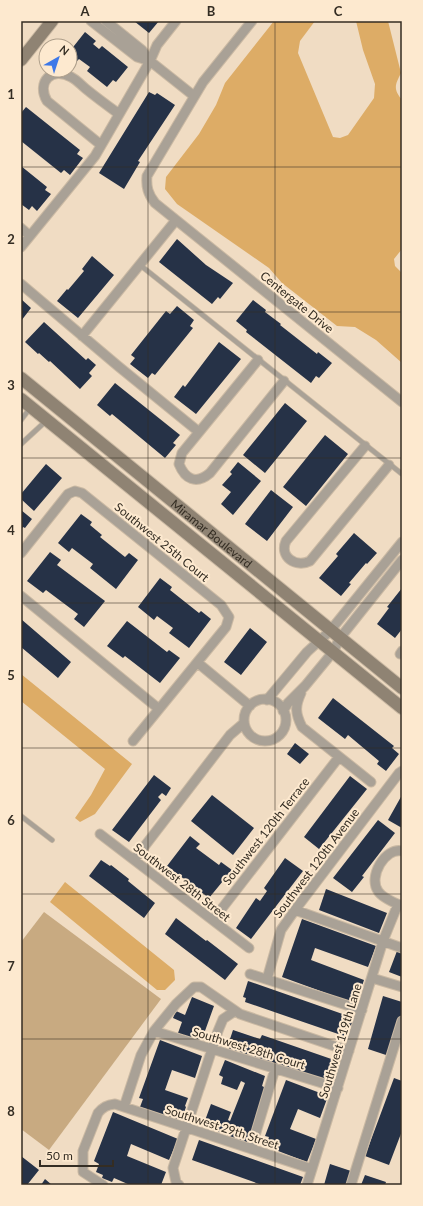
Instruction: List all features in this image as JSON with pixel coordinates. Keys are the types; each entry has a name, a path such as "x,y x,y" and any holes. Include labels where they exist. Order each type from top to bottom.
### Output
{"street":[{"path":"21,60 52,21"},
{"path":"91,21 142,50 150,61 194,96"},
{"path":"106,21 118,36"},
{"path":"21,247 95,156 150,61 157,45 176,21"},
{"name":"Centergate Drive","path":"252,21 203,82 194,96 147,176 149,195 155,203 402,402"},
{"path":"101,145 47,101 43,89 44,81 53,75 60,74 71,77 119,114"},
{"path":"82,336 176,220"},
{"path":"21,228 30,236"},
{"path":"21,284 199,432"},
{"path":"258,360 182,453 179,464 186,476 192,479 206,476 284,381"},
{"name":"Miramar Boulevard","path":"21,378 47,412 319,641 402,708"},
{"name":"Miramar Boulevard","path":"21,399 31,407 47,412 335,634 402,688"},
{"path":"365,446 286,541 284,547 285,553 289,559 296,563 305,564 310,561 389,465"},
{"name":"Southwest 25th Court","path":"21,553 68,494 75,491 82,493 221,605 229,617 226,627 198,663"},
{"path":"283,711 288,703 305,686 333,652 335,634 401,544"},
{"path":"267,700 307,652 319,641 335,634 402,560"},
{"path":"21,596 159,709"},
{"path":"133,741 198,663 250,706"},
{"path":"305,686 297,702 296,711 302,727 371,782"},
{"path":"261,700 267,700 279,705 283,711 285,724 279,735 274,739 261,741 255,739 246,730 244,717 250,706 261,700"},
{"path":"134,860 230,735 244,723"},
{"path":"285,724 302,727"},
{"name":"Southwest 120th Terrace","path":"213,920 339,757"},
{"name":"Southwest 120th Avenue","path":"266,979 281,930 294,910 402,771"},
{"name":"Southwest 28th Street","path":"100,834 249,948"},
{"path":"401,904 379,893 374,882 375,874 386,857 395,850 402,851"},
{"name":"Southwest 119th Lane","path":"308,1185 383,941 401,904"},
{"path":"294,910 402,948"},
{"path":"250,974 362,1010"},
{"path":"372,978 402,988"},
{"path":"103,1185 83,1172 83,1151 98,1113 107,1105 115,1104 124,1107 141,1054 154,1031 176,1004 194,987 201,987 240,1014 349,1051"},
{"path":"179,1185 176,1182 173,1168 212,1048 223,1019 235,1011"},
{"path":"351,1185 402,1021"},
{"name":"Southwest 28th Court","path":"154,1031 338,1088"},
{"path":"251,1149 275,1069"},
{"name":"Southwest 29th Street","path":"124,1107 312,1169"}],"lane":[{"path":"140,265 402,474"},
{"path":"21,420 31,407"},
{"path":"21,444 37,428 47,412"},
{"path":"21,816 52,840"}],"shaded area":[{"path":"274,21 315,21 300,41 298,53 333,137 340,138 348,135 374,98 375,84 363,50 356,21 388,21 401,73 397,81 396,90 402,100 402,249 394,259 395,266 402,273 402,363 376,340 355,327 337,326 282,283 269,268 177,204 165,189 166,177 199,134 216,105 225,83"},
{"path":"21,674 132,764 95,814 80,822 75,818 91,795 105,769 21,701"},
{"path":"65,882 174,970 175,980 165,990 157,990 50,902"},
{"path":"44,912 161,999 49,1150 21,1129 21,942"}],"building":[{"path":"134,21 159,21 149,33"},
{"path":"85,32 96,41 93,44 99,49 102,46 128,67 116,82 113,80 107,87 87,71 90,67 79,59 78,60 78,41"},
{"path":"149,92 155,95 157,93 175,105 138,161 140,162 124,189 99,173"},
{"path":"26,107 80,150 77,154 83,158 70,175 64,170 61,173 21,141 21,113"},
{"path":"21,166 47,187 45,190 51,194 37,211 32,206 29,210 21,204"},
{"path":"177,239 206,265 233,283 220,299 218,297 212,304 159,262"},
{"path":"92,256 114,275 78,318 57,301 84,271 82,269"},
{"path":"21,299 31,308 21,321"},
{"path":"253,300 266,310 265,312 281,324 280,325 317,354 318,352 332,363 319,378 316,376 311,383 246,332 247,330 236,321"},
{"path":"177,306 194,320 190,326 193,328 155,375 152,373 148,378 130,364 135,358 131,355 166,311 170,314"},
{"path":"44,322 86,360 88,358 96,365 89,373 92,376 80,389 50,361 49,362 39,353 38,354 25,342"},
{"path":"219,342 241,359 196,414 174,397 183,385 185,387"},
{"path":"115,383 180,435 173,443 176,445 165,458 112,414 110,416 97,405"},
{"path":"285,403 307,421 265,473 243,455"},
{"path":"325,435 348,454 306,506 283,487"},
{"path":"238,462 261,481 233,515 221,504 231,492 222,485 232,474 230,472"},
{"path":"46,464 62,478 34,511 21,499 21,494"},
{"path":"271,490 293,507 267,541 245,524"},
{"path":"21,510 32,519 25,528 23,527 21,530"},
{"path":"81,514 92,522 90,525 102,535 100,537 125,557 129,553 138,560 116,589 90,568 93,564 72,548 69,552 58,543"},
{"path":"354,533 377,553 367,564 366,563 349,583 351,584 341,596 319,578 338,556 336,554"},
{"path":"50,552 61,560 57,565 105,601 84,627 74,619 78,614 46,590 43,593 27,581"},
{"path":"160,578 172,587 170,590 199,613 201,611 211,619 189,648 169,633 173,628 157,616 154,620 138,607"},
{"path":"402,588 402,629 395,638 377,624 389,608 387,607"},
{"path":"21,619 71,662 58,678 21,647"},
{"path":"127,621 167,652 169,650 180,658 160,683 125,656 123,658 107,646"},
{"path":"250,628 267,642 241,675 224,662"},
{"path":"333,698 394,746 392,748 399,754 386,771 377,764 379,761 348,735 345,739 318,718"},
{"path":"295,743 309,754 300,764 287,754"},
{"path":"154,775 171,788 166,796 162,793 158,797 161,800 129,842 112,830"},
{"path":"350,776 367,789 319,849 304,837"},
{"path":"212,795 254,828 233,855 191,821"},
{"path":"402,795 402,828 388,820"},
{"path":"378,820 395,833 362,876 364,877 352,892 333,878"},
{"path":"190,836 200,844 196,848 219,865 221,862 232,870 209,898 167,866"},
{"path":"285,858 303,871 251,939 236,928 256,898 260,901 267,891 264,888"},
{"path":"101,860 110,866 111,865 129,879 128,881 155,903 144,918 89,876"},
{"path":"326,889 387,913 379,933 319,910"},
{"path":"176,918 238,964 225,980 165,934"},
{"path":"302,919 376,946 368,967 315,948 311,960 364,980 356,1004 282,977"},
{"path":"397,951 402,953 402,977 389,972"},
{"path":"248,981 354,1018 347,1037 245,1002 246,998 243,997"},
{"path":"383,996 402,1002 402,1012 389,1056 368,1049"},
{"path":"192,997 214,1006 201,1042 178,1033 182,1022 173,1018 176,1011 185,1015"},
{"path":"233,1030 260,1039 262,1035 340,1062 333,1083 227,1048"},
{"path":"160,1040 202,1056 195,1078 172,1070 165,1090 188,1098 181,1121 140,1107 143,1099 139,1098"},
{"path":"225,1060 265,1076 262,1086 268,1089 247,1143 203,1126 211,1104 231,1112 228,1120 230,1121 245,1083 241,1081 237,1090 221,1084 223,1077 219,1075"},
{"path":"394,1078 402,1081 402,1131 389,1165 365,1156"},
{"path":"286,1080 328,1096 320,1118 298,1109 290,1129 316,1139 307,1162 265,1146 269,1137 265,1136"},
{"path":"113,1112 178,1139 169,1160 131,1144 127,1156 166,1172 161,1185 130,1185 114,1178 112,1182 102,1178 103,1175 96,1172 99,1164 94,1161"},
{"path":"199,1140 303,1177 300,1185 262,1185 192,1160"},
{"path":"21,1156 39,1170 27,1185 21,1185"},
{"path":"330,1164 351,1171 347,1185 324,1185"},
{"path":"365,1175 386,1182 385,1185 361,1185"},
{"path":"45,1179 52,1185 41,1185"}]}
